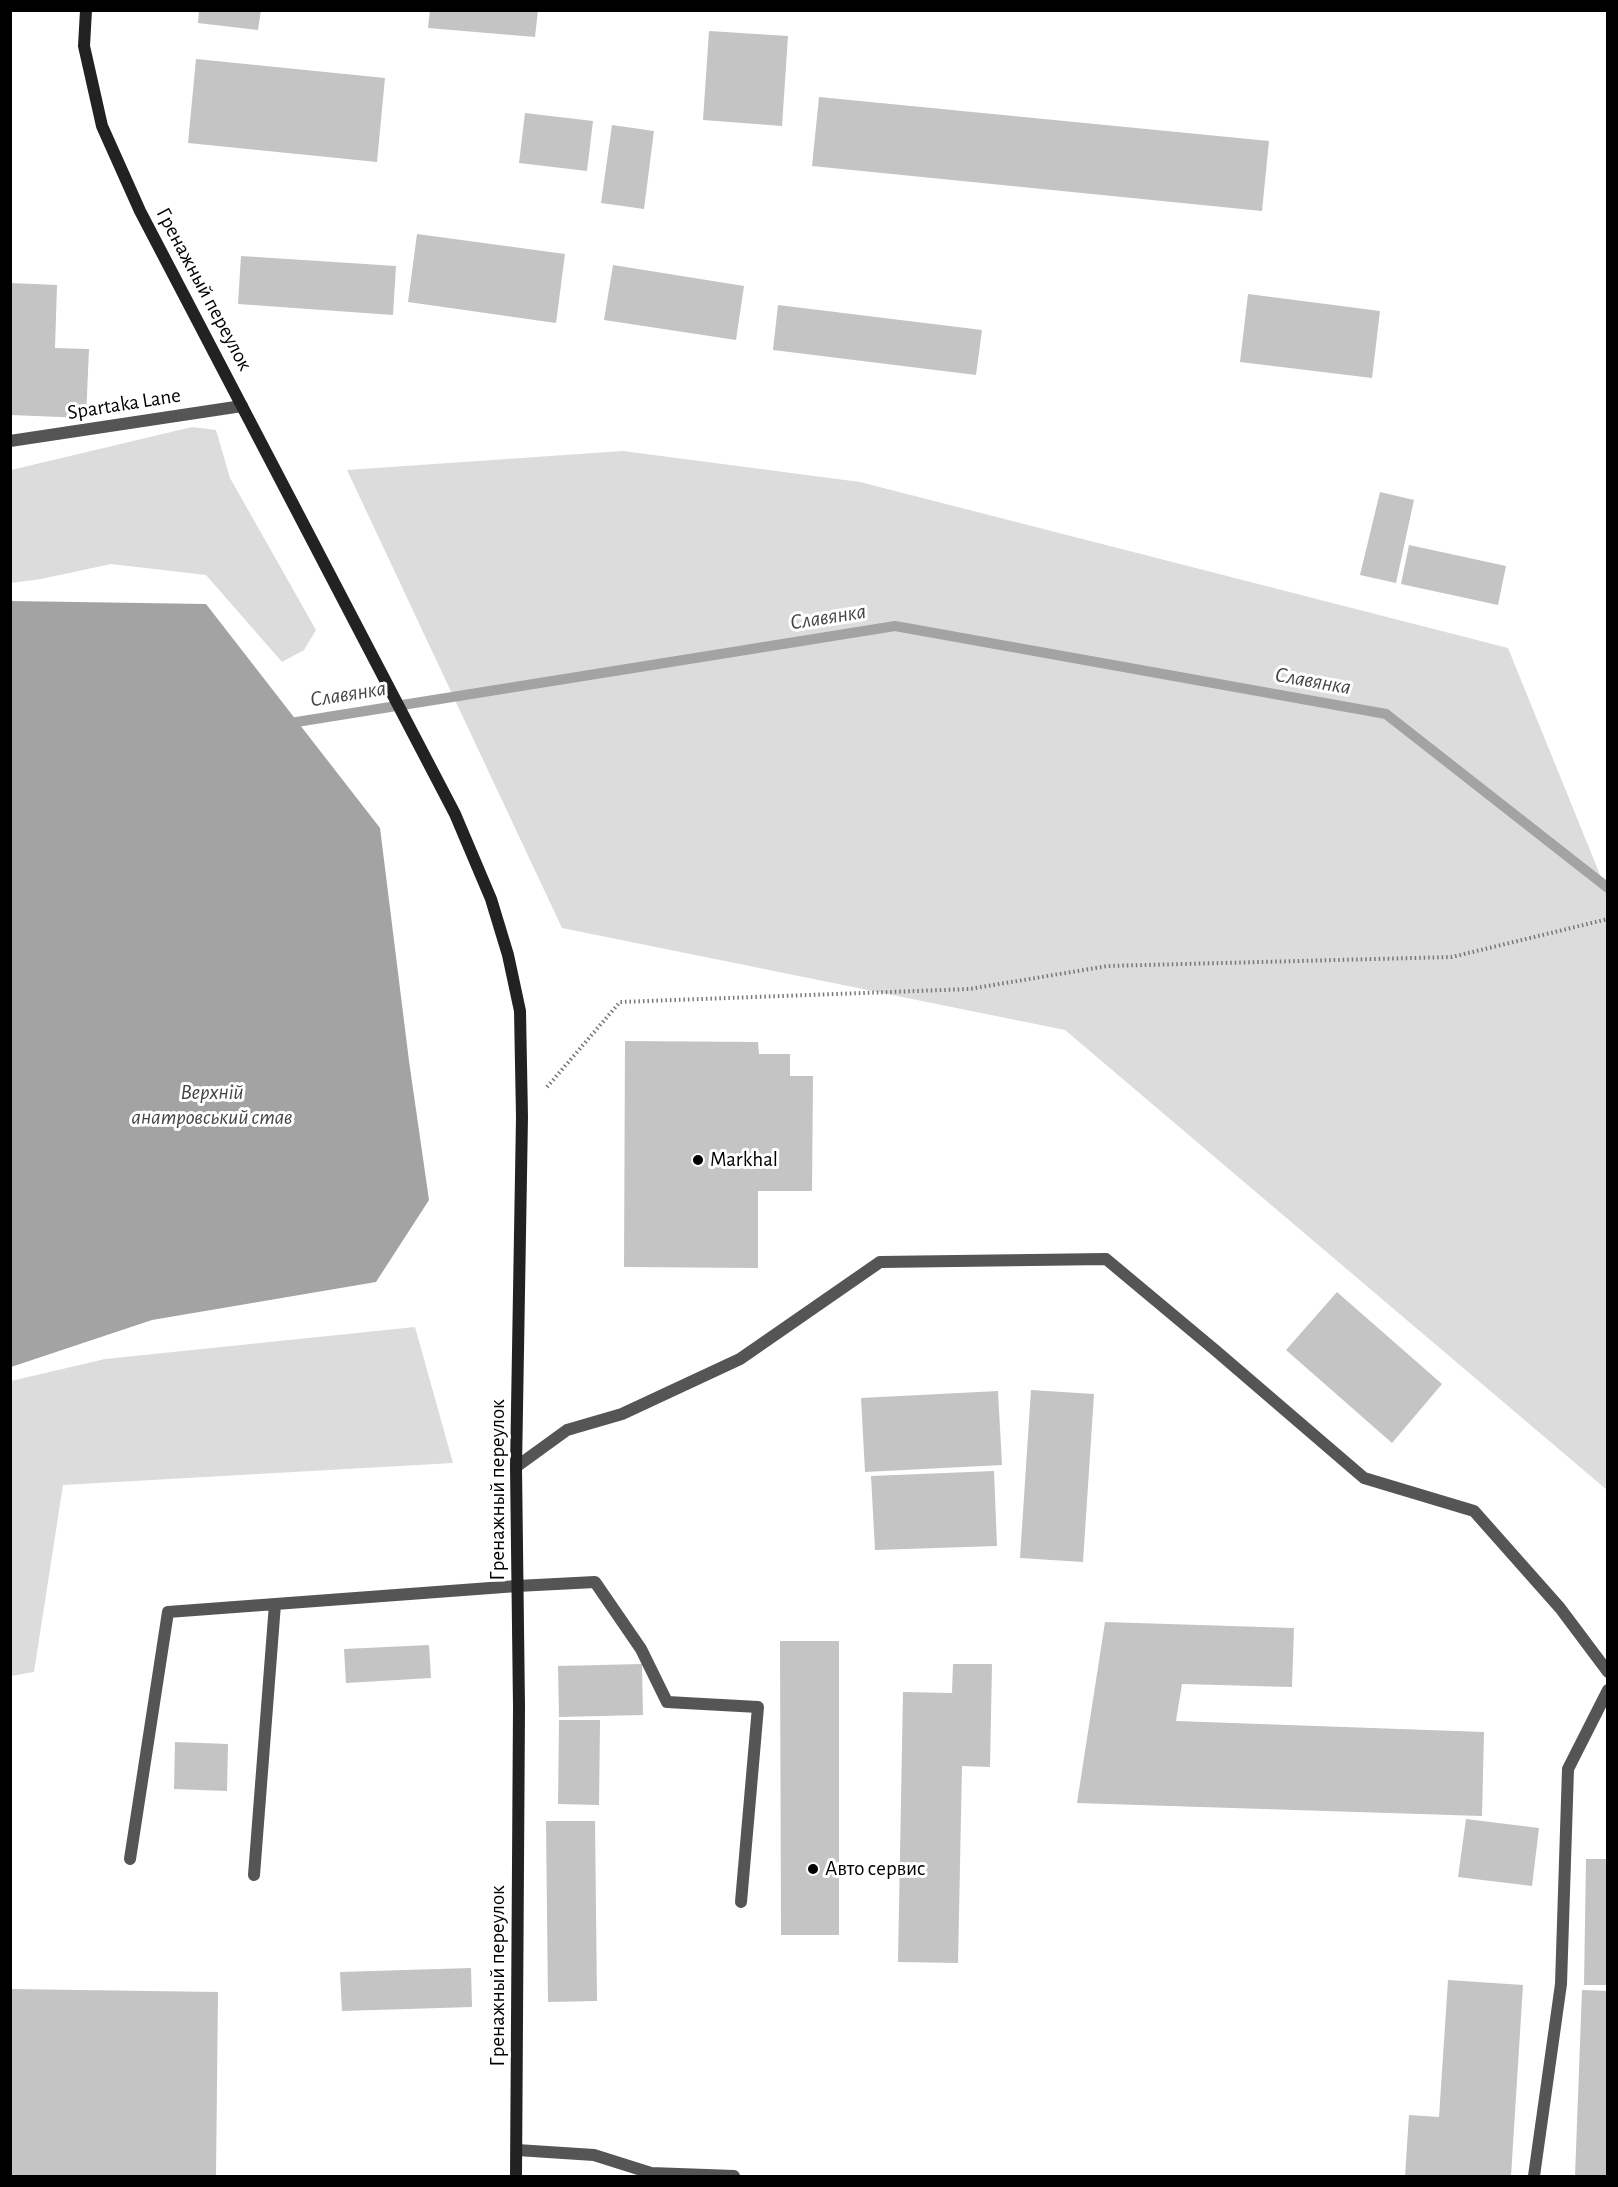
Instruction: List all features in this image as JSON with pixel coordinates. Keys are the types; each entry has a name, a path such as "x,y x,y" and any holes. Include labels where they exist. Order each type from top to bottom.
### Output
{"street":[{"name":"Гренажный переулок","path":"86,10 84,46 102,126 140,211 455,814 491,899 508,954 520,1011 522,1116 516,1467 518,1586 516,2176"}],"lane":[{"name":"Spartaka Lane","path":"10,441 242,406"},
{"path":"516,1467 567,1430 622,1414 740,1359 880,1262 1106,1259 1364,1478 1474,1511 1560,1608 1608,1672"},
{"path":"130,1859 168,1612 595,1582 642,1649 667,1702 758,1707 741,1902"},
{"path":"254,1875 276,1604"},
{"path":"1534,2176 1561,1984 1568,1768 1608,1690"},
{"path":"517,2150 594,2156 651,2173 734,2176"}],"path":[{"path":"522,1116 620,1002 970,989 1107,966 1452,957 1608,919"}],"shaded area":[{"path":"192,427 216,430 230,478 316,630 304,650 282,662 206,575 111,564 11,583 11,470"},
{"path":"623,451 860,482 1508,648 1607,892 1607,1490 1065,1030 562,928 347,470"},
{"path":"415,1327 453,1463 63,1485 34,1672 11,1676 11,1381 105,1359"}],"water":[{"name":"Верхній анатровський став","path":"11,601 206,604 380,828 429,1200 376,1282 152,1320 11,1367"}],"building":[{"path":"199,10 261,10 258,30 198,23"},
{"path":"430,10 538,10 535,37 428,28"},
{"path":"709,31 788,36 782,126 703,120"},
{"path":"196,59 385,78 377,162 188,143"},
{"path":"819,97 1269,141 1262,211 812,166"},
{"path":"525,113 593,121 587,171 519,163"},
{"path":"612,125 654,131 644,209 601,203"},
{"path":"417,234 565,254 556,323 408,302"},
{"path":"241,256 396,266 393,315 238,304"},
{"path":"613,265 744,286 736,340 604,320"},
{"path":"10,283 57,285 55,348 89,349 86,418 10,415"},
{"path":"1248,294 1380,311 1372,378 1240,362"},
{"path":"778,305 982,330 976,375 773,350"},
{"path":"1380,492 1414,500 1396,583 1360,575"},
{"path":"1409,545 1506,566 1498,605 1401,584"},
{"path":"625,1041 758,1042 759,1054 790,1054 790,1076 813,1076 812,1191 758,1191 758,1268 624,1267"},
{"path":"1337,1292 1442,1384 1392,1443 1286,1350"},
{"path":"1031,1390 1094,1394 1083,1562 1020,1558"},
{"path":"998,1391 1002,1465 865,1472 861,1398"},
{"path":"994,1471 997,1546 875,1550 871,1476"},
{"path":"1105,1622 1294,1628 1292,1687 1182,1684 1176,1721 1484,1732 1482,1816 1077,1803"},
{"path":"780,1641 839,1641 839,1935 781,1935"},
{"path":"429,1645 431,1678 346,1683 344,1649"},
{"path":"642,1664 643,1715 559,1717 558,1666"},
{"path":"953,1664 992,1664 990,1767 962,1766 958,1963 898,1962 903,1692 952,1693"},
{"path":"559,1720 600,1720 599,1805 558,1804"},
{"path":"175,1742 228,1744 227,1791 174,1789"},
{"path":"1466,1819 1539,1828 1532,1886 1458,1877"},
{"path":"546,1821 595,1821 597,2001 548,2002"},
{"path":"1586,1859 1608,1859 1608,1985 1584,1985"},
{"path":"471,1968 472,2007 342,2011 340,1972"},
{"path":"1448,1980 1523,1985 1511,2176 1405,2176 1409,2115 1439,2117"},
{"path":"10,1989 218,1992 216,2176 10,2176"},
{"path":"1582,1990 1608,1991 1608,2176 1575,2176"}],"waterway":[{"name":"Славянка","path":"284,724 895,626 1386,714 1608,888"}],"place":[{"name":"Markhal","path":"698,1160"},
{"name":"Авто сервис","path":"813,1869"}]}
